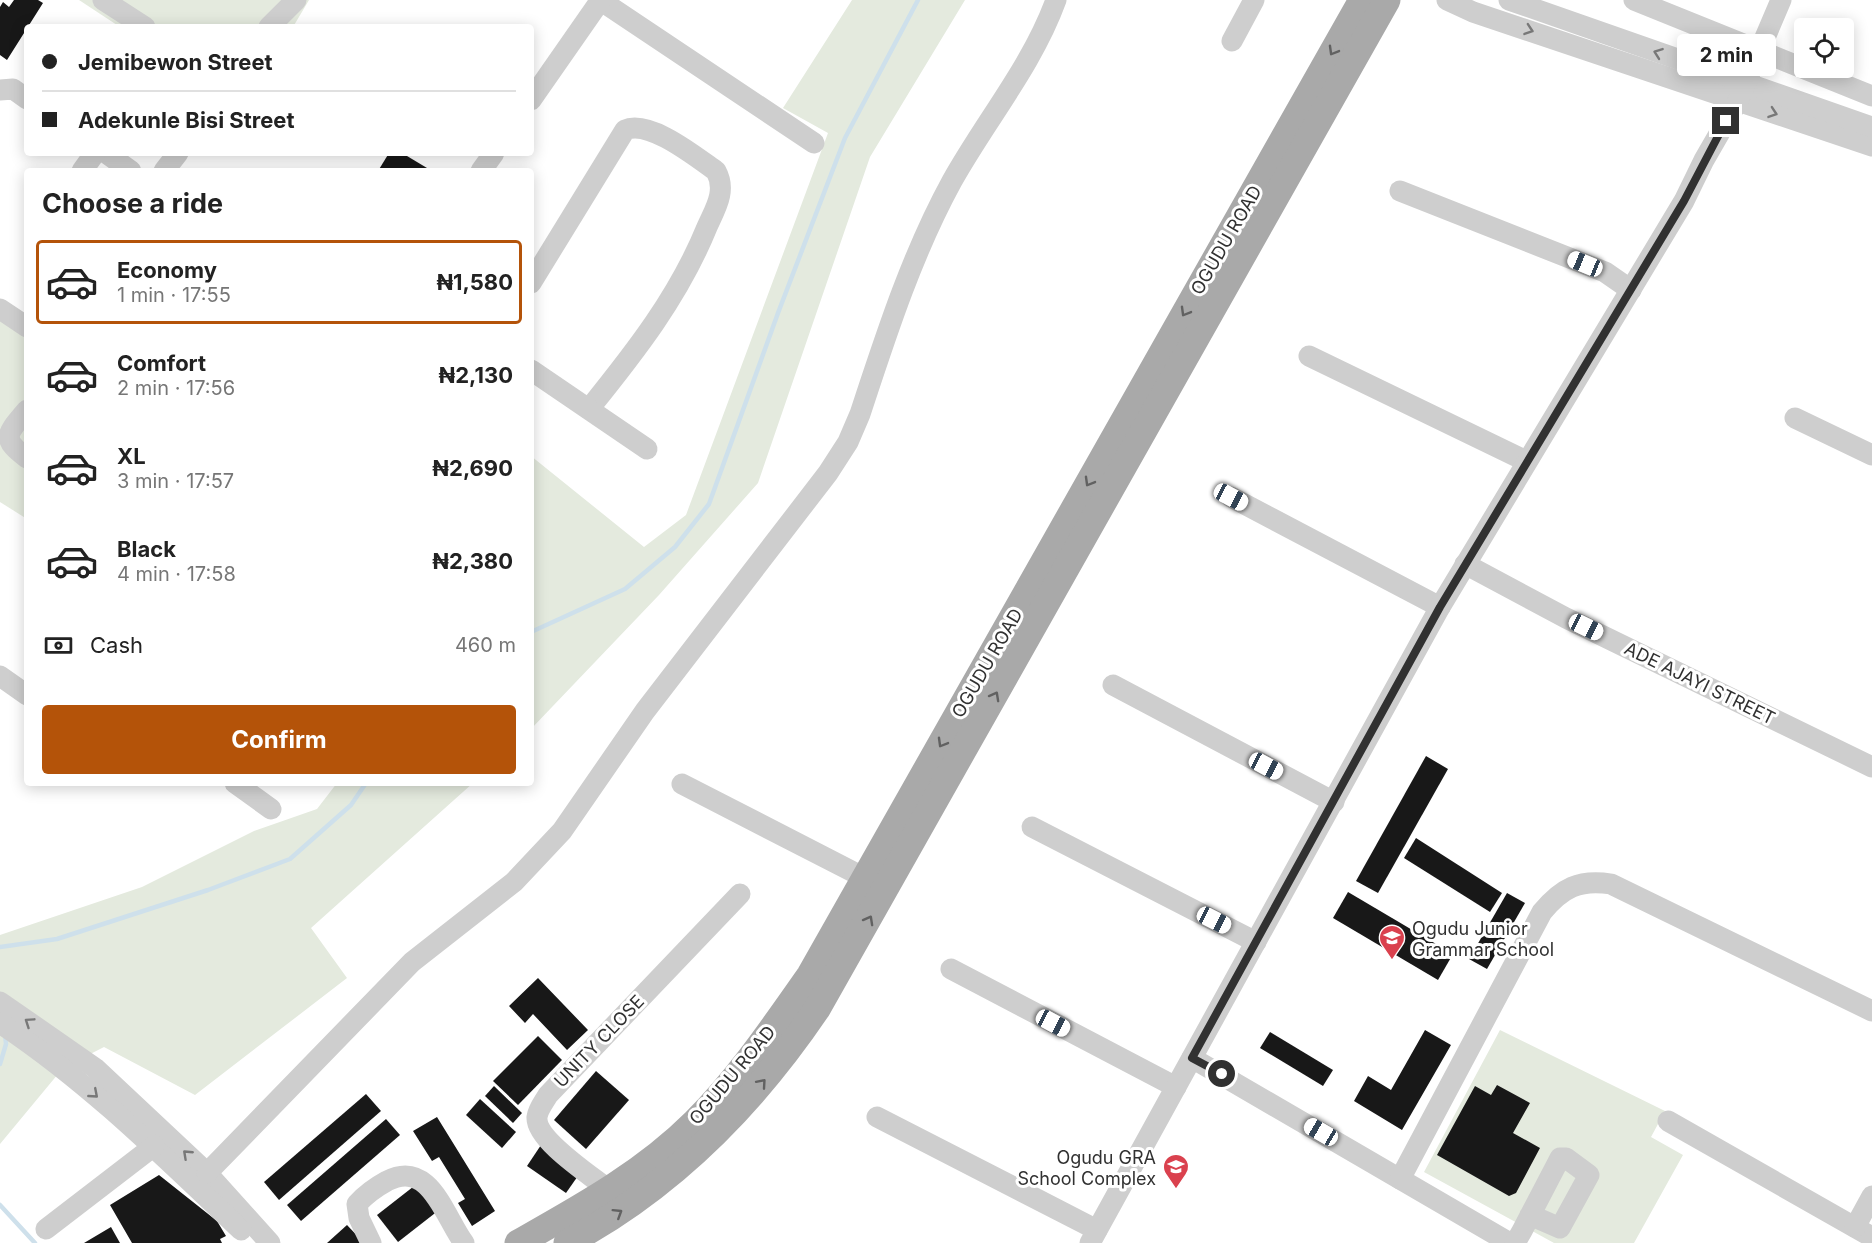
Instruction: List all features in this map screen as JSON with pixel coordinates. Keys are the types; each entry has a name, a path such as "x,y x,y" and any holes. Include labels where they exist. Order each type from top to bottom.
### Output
{"main road":[{"name":"OGUDU ROAD","path":"567,1243 619,1213 676,1170 739,1109 792,1046 846,960 937,775 1362,0"},
{"name":"OGUDU ROAD","path":"518,1243 609,1190 667,1147 727,1087 810,975 865,878 937,775 1387,0"}],"street":[{"path":"103,0 140,24"},
{"path":"272,24 296,0"},
{"path":"534,96 600,0 814,143"},
{"path":"207,1173 412,962 514,882 561,831 652,702 828,473 848,442 860,414 925,236 952,181 1033,53 1056,0"},
{"path":"1232,41 1254,0"},
{"path":"1447,0 1473,12 1742,93 1872,127"},
{"path":"1509,0 1872,146"},
{"path":"1634,0 1872,96"},
{"path":"877,1117 1094,1237 1440,607 1684,201 1742,93 1781,0"},
{"path":"0,90 13,89 24,97"},
{"path":"534,278 625,130 639,126 671,141 716,171 721,179 721,194 691,265 646,337 589,409"},
{"path":"110,156 127,168"},
{"path":"166,168 176,156"},
{"path":"1400,191 1605,272 1631,290"},
{"path":"0,309 24,325"},
{"path":"1309,356 1526,461"},
{"path":"534,372 647,449"},
{"path":"24,414 3,439 24,456"},
{"path":"1795,418 1872,455"},
{"path":"1231,497 1440,607"},
{"name":"ADE AJAYI STREET","path":"1465,564 1566,618 1872,767"},
{"path":"0,676 24,693"},
{"path":"1113,686 1334,802"},
{"path":"682,784 865,878"},
{"path":"239,786 271,809"},
{"path":"1032,827 1256,942"},
{"path":"1400,1179 1542,912 1555,896 1572,887 1592,881 1611,884 1872,1011"},
{"name":"UNITY CLOSE","path":"609,1190 544,1138 537,1117 540,1108 548,1095 740,894"},
{"path":"951,969 1176,1087"},
{"path":"0,1002 54,1048 255,1243"},
{"path":"0,1023 95,1068 207,1173 270,1243"},
{"path":"1192,1058 1510,1243"},
{"path":"1668,1121 1864,1232 1872,1196"},
{"path":"46,1229 154,1146"},
{"path":"371,1243 358,1218 357,1204 369,1192 400,1175 414,1177 425,1182 455,1240"},
{"path":"1515,1243 1530,1215"}],"shaded area":[{"path":"79,0 309,0 295,24 115,24"},
{"path":"852,0 965,0 870,157 758,483 659,595 534,726 534,458 644,547 686,515 828,133 783,108"},
{"path":"0,318 24,333 24,517 0,502"},
{"path":"335,786 470,786 311,928 347,978 195,1095 104,1047 63,1068 0,1144 0,935 142,887 254,831 317,809"},
{"path":"1500,1030 1665,1111 1651,1137 1683,1155 1634,1243 1554,1243 1424,1172"}],"building":[{"path":"14,0 38,0 43,3 30,24 24,24 24,33 7,60 0,55 0,7 3,2 9,7"},
{"path":"387,156 407,156 427,168 380,168"},
{"path":"1426,756 1448,769 1378,893 1356,881"},
{"path":"1416,838 1502,893 1490,912 1404,858"},
{"path":"1348,892 1453,954 1438,980 1333,918"},
{"path":"1507,893 1525,903 1487,969 1469,959"},
{"path":"538,978 588,1030 567,1050 533,1014 525,1023 509,1006"},
{"path":"1425,1030 1451,1045 1402,1130 1354,1101 1368,1076 1391,1090"},
{"path":"1270,1032 1333,1070 1323,1086 1260,1048"},
{"path":"538,1036 562,1060 518,1105 493,1081"},
{"path":"596,1071 629,1100 586,1149 554,1120"},
{"path":"1497,1085 1530,1103 1513,1133 1540,1148 1516,1193 1509,1196 1437,1155 1475,1086 1491,1095"},
{"path":"494,1086 522,1113 513,1123 485,1096"},
{"path":"366,1094 381,1111 279,1200 264,1182"},
{"path":"480,1099 516,1132 502,1148 466,1115"},
{"path":"437,1117 495,1211 472,1226 458,1203 465,1199 439,1157 432,1161 413,1131"},
{"path":"386,1119 400,1135 301,1221 287,1205"},
{"path":"541,1145 580,1173 566,1193 527,1166"},
{"path":"159,1175 217,1221 226,1236 220,1239 222,1243 132,1243 110,1205"},
{"path":"418,1183 439,1210 398,1242 377,1215"},
{"path":"347,1225 364,1243 327,1243"},
{"path":"111,1227 120,1243 84,1243"}],"waterway":[{"path":"534,631 625,589 675,547 709,504 778,313 845,138 918,0"},
{"path":"0,947 57,939 208,890 290,859 351,805 364,786"},
{"path":"0,1064 6,1044 5,1034"},
{"path":"0,1205 35,1243"}],"place":[{"name":"Ogudu Junior Grammar School","path":"1392,961"},
{"name":"Ogudu GRA School Complex","path":"1176,1190"}],"route":[{"path":"1222,1074 1192,1058 1440,607 1684,201 1726,121"}]}
